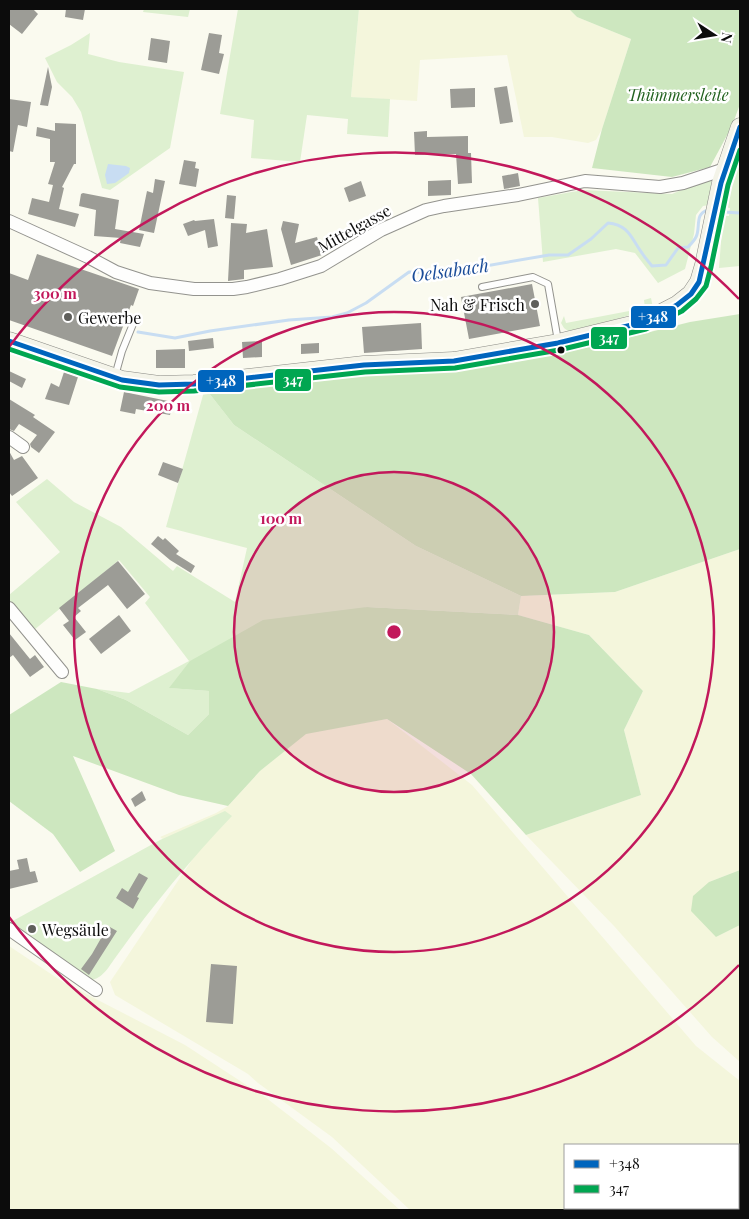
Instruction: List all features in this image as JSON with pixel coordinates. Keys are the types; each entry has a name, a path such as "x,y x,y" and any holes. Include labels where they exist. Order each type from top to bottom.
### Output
{"main road":[{"path":"9,341 115,377 139,383 159,385 194,384 342,364 454,361 558,343 644,322 664,313 691,294 702,276 725,169 740,127"}],"street":[{"name":"Mittelgasse","path":"9,221 116,272 150,283 194,289 232,289 271,281 315,268 381,230 426,210 518,196 585,181 660,187 683,183 725,169"},
{"path":"9,437 23,447"},
{"path":"9,608 62,672"},
{"path":"9,929 96,990"}],"lane":[{"path":"482,286 533,277 548,284 558,343"},
{"path":"115,377 122,352 135,319"}],"green space":[{"path":"144,9 190,9 188,17 143,12"},
{"path":"238,9 359,9 351,97 390,99 388,137 347,134 348,119 307,115 300,162 251,158 254,120 220,114"},
{"path":"359,9 569,9 577,17 631,39 602,129 596,140 588,143 552,137 524,137 507,55 420,60 417,101 351,97"},
{"name":"Thümmersleite","path":"569,9 740,9 740,104 732,126 710,167 672,177 592,168 602,129 631,39 577,17"},
{"path":"90,33 88,54 119,62 184,72 170,148 110,190 102,188 81,112 72,97 57,82 45,58"},
{"path":"740,145 740,266 719,268 723,216 729,216 730,208 725,207"},
{"path":"712,177 709,205 703,206 696,215 694,234 685,269 658,283 635,253 616,249 543,262 538,198 583,190 672,194"},
{"path":"651,298 653,308 607,322 568,331 561,323 564,316 566,323 645,308 644,300"},
{"path":"740,314 740,549 615,592 521,596 416,546 234,425 205,388 372,370 405,372 466,369 594,346 690,322"},
{"path":"205,388 234,425 416,546 521,596 518,615 367,607 170,688 209,691 209,714 188,735 126,700 97,689 129,693 189,661 145,603 150,597 119,560 34,630 9,601 9,595 60,552 16,502 47,479 74,502 121,527 173,571 177,566 235,602 247,548 166,527"},
{"path":"740,549 740,870 709,882 716,937 740,925 740,1062 712,1037 614,926 526,835 641,795 624,730 643,691 589,635 518,615 521,596 615,592"},
{"path":"367,607 518,615 589,635 643,691 624,730 641,795 526,835 471,774 387,719 306,734 260,771 228,806 179,795 73,756 115,851 80,872 53,834 9,801 9,715 61,682 97,689 126,700 188,735 209,714 209,691 169,688 190,661 263,620"},
{"path":"387,719 472,785 696,1046 740,1081 740,1210 410,1210 332,1137 248,1074 115,995 110,982 192,860 160,837 228,806 260,771 306,733"},
{"path":"225,811 232,816 173,883 106,971 98,978 88,980 9,923 160,840"},
{"path":"740,870 740,925 716,937 691,911 693,896 709,882"},
{"path":"9,946 63,982 185,1045 265,1097 331,1148 400,1210 9,1210"}],"water":[{"path":"108,164 126,166 130,168 129,173 115,183 107,184 105,175"}],"building":[{"path":"9,9 33,9 38,14 22,34 9,24"},
{"path":"66,9 85,9 83,20 65,17"},
{"path":"209,33 222,35 219,53 224,54 219,74 201,70"},
{"path":"151,38 170,41 167,63 148,60"},
{"path":"48,67 52,87 48,106 40,105"},
{"path":"507,86 513,122 500,124 494,88"},
{"path":"475,88 475,107 451,108 450,89"},
{"path":"9,99 31,102 27,127 18,125 13,152 9,151"},
{"path":"55,123 76,124 76,164 74,164 62,187 64,188 59,209 79,214 75,227 28,214 32,198 49,202 53,185 48,184 55,162 50,162 50,139 36,136 37,127 55,131"},
{"path":"427,131 427,137 468,136 468,153 471,153 472,183 458,184 456,154 415,155 414,132"},
{"path":"184,160 196,162 195,168 199,169 196,187 179,184"},
{"path":"518,173 520,186 504,189 502,176"},
{"path":"155,179 165,181 154,233 139,230 147,191 153,193"},
{"path":"451,180 451,195 428,196 428,181"},
{"path":"361,181 366,196 349,202 344,188"},
{"path":"81,194 119,200 115,229 144,234 140,247 120,243 121,238 94,236 96,210 79,206"},
{"path":"227,195 236,196 234,219 225,218"},
{"path":"214,219 218,246 208,248 205,230 188,236 183,224 194,220"},
{"path":"283,221 299,224 295,243 317,237 322,255 291,265 281,229"},
{"path":"231,223 247,224 246,233 267,229 273,267 244,270 244,279 228,281"},
{"name":"Gewerbe","path":"37,254 139,289 112,356 9,320 9,273 28,280"},
{"path":"532,284 540,326 469,339 461,297"},
{"path":"421,323 422,349 364,353 362,327"},
{"path":"213,338 214,348 189,351 188,341"},
{"path":"262,341 262,357 243,358 242,342"},
{"path":"319,343 319,353 301,354 301,344"},
{"path":"185,349 185,368 156,368 156,350"},
{"path":"9,371 26,379 22,388 9,381"},
{"path":"64,372 78,377 69,405 45,399 51,383 59,387"},
{"path":"124,392 173,402 170,415 136,409 135,414 120,411"},
{"path":"9,399 35,415 33,417 55,432 39,453 30,444 37,435 19,424 14,431 9,429"},
{"path":"9,451 14,460 22,456 38,478 12,496 9,492"},
{"path":"163,462 183,469 178,483 158,475"},
{"path":"158,536 163,540 165,538 179,551 176,554 195,566 191,573 170,560 151,544"},
{"path":"118,561 145,594 127,609 108,585 78,608 81,611 74,617 86,632 75,640 63,625 69,621 59,608"},
{"path":"119,615 131,631 101,654 89,639"},
{"path":"9,633 30,659 35,655 44,667 30,677 13,655 9,658"},
{"path":"142,791 146,800 135,807 131,799"},
{"path":"27,858 30,872 35,871 38,882 9,889 9,871 19,869 17,860"},
{"path":"139,873 148,878 137,897 139,898 133,909 116,898 122,888 128,892"},
{"path":"108,926 117,931 89,975 81,969"},
{"path":"211,964 237,966 233,1024 206,1022"}],"waterway":[{"name":"Oelsabach","path":"138,332 175,338 289,320 332,317 347,313 366,303 409,272 445,273 549,255 568,255 591,239 608,223 625,229 652,266 666,265 678,248 688,247 693,241 696,237 699,218 701,214 708,210"},
{"name":"Oelsabach","path":"724,212 740,213"}],"transit line":[{"name":"+348","path":"9,341 122,380 159,385 194,384 364,365 454,361 558,343 644,322 677,305 691,294 699,282 721,183 740,127"},
{"name":"347","path":"9,349 120,387 159,392 194,391 365,372 455,368 559,350 646,329 682,311 696,299 706,286 728,185 740,150"}],"place":[{"name":"Nah & Frisch","path":"535,304"},
{"name":"Gewerbe","path":"68,317"},
{"name":"Wegsäule","path":"32,929"}]}
